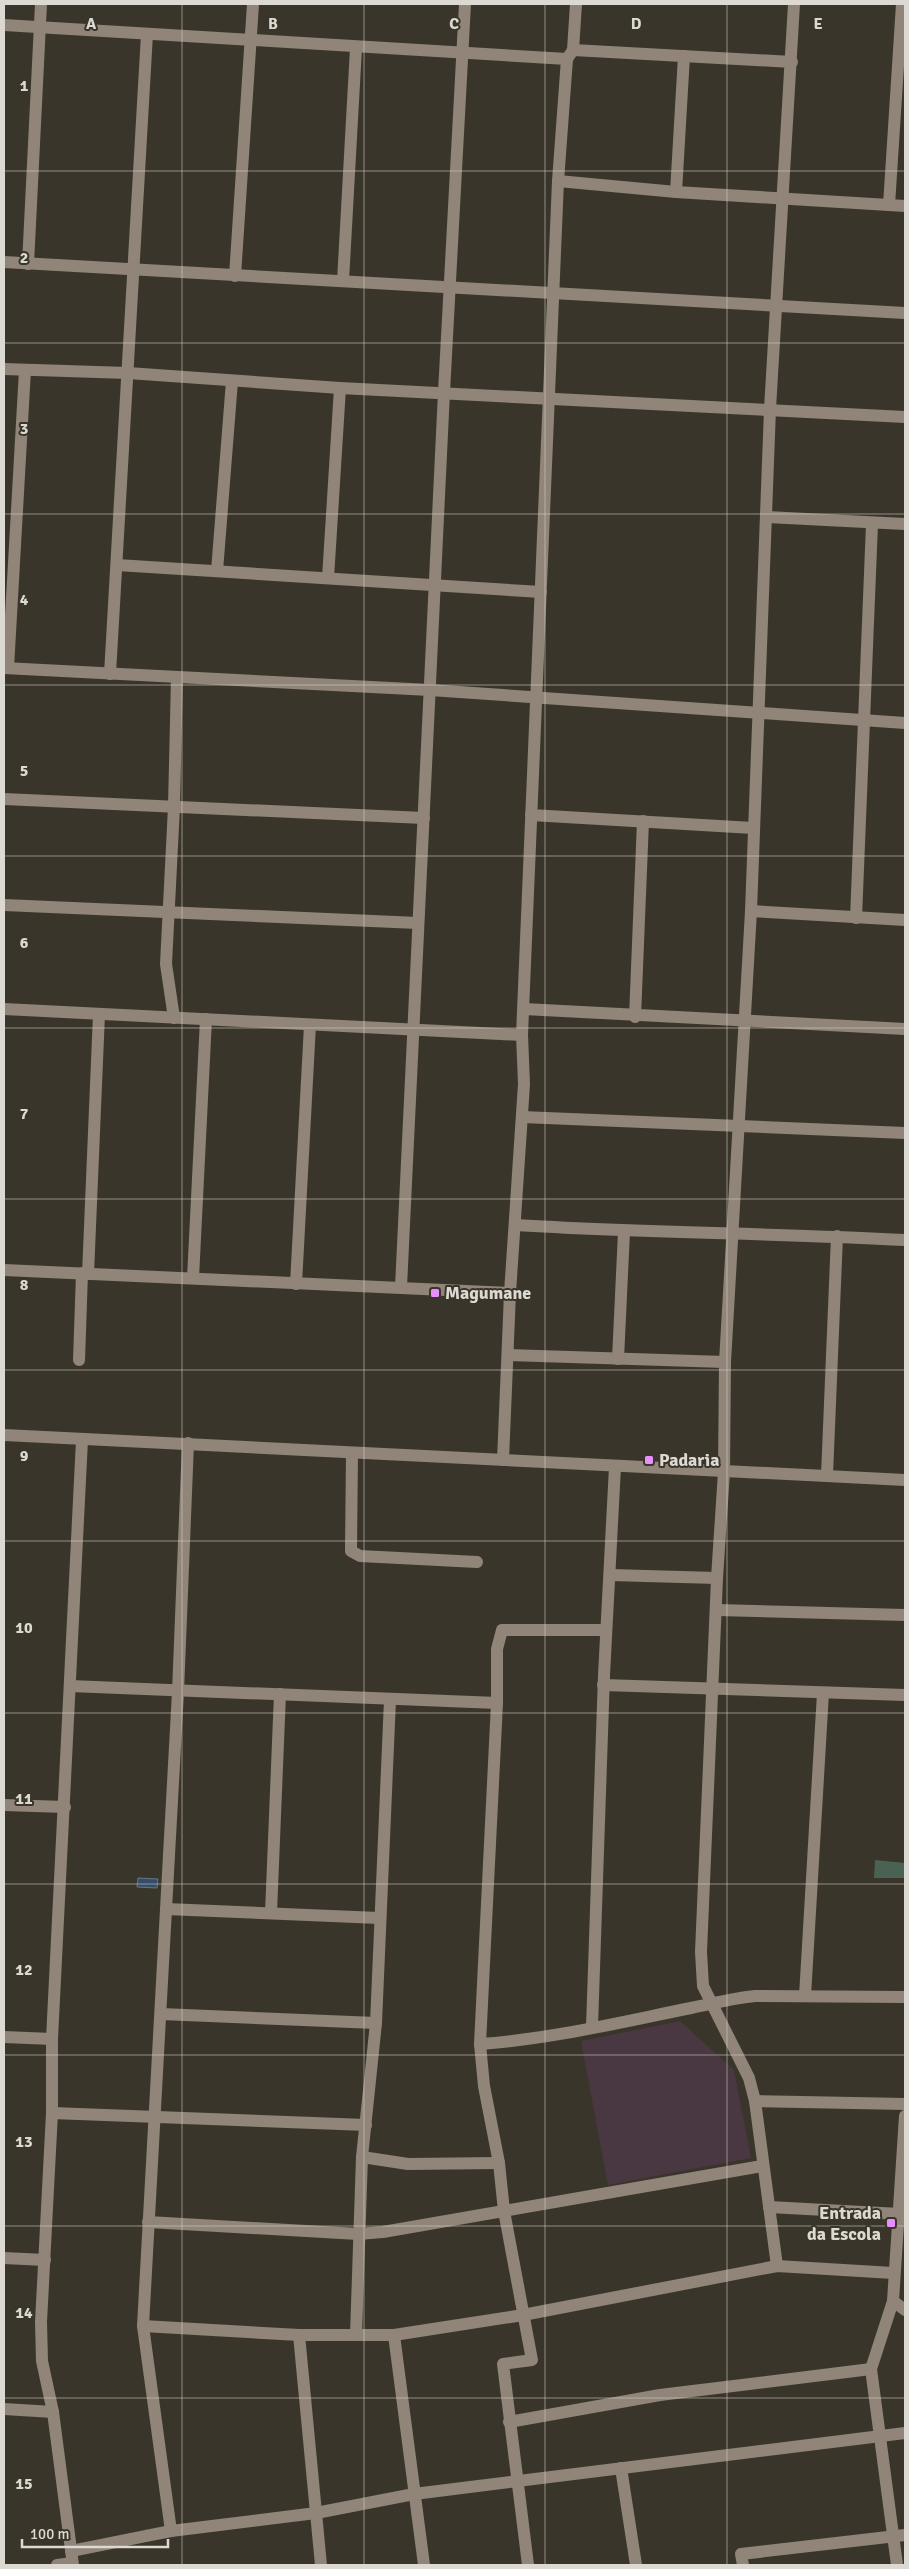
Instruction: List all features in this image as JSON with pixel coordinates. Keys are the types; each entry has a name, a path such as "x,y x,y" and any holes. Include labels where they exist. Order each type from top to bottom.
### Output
{"street":[{"path":"28,264 41,4"},
{"path":"235,276 252,4"},
{"path":"400,1287 414,1030 434,584 465,4"},
{"path":"503,1460 510,1293 522,1117 522,1035 550,397 552,293 558,181 576,4"},
{"path":"778,2266 762,2166 755,2101 741,2061 703,1986 701,1952 717,1578 724,1472 725,1362 734,1234 751,911 770,409 784,199 794,4"},
{"path":"889,205 902,4"},
{"path":"4,25 356,48 684,56 792,62"},
{"path":"110,674 147,34"},
{"path":"344,281 356,48"},
{"path":"676,192 684,56"},
{"path":"558,181 676,192 905,206"},
{"path":"4,262 905,313"},
{"path":"4,369 128,373 340,388 550,397 905,417"},
{"path":"25,370 6,668 430,690 905,723"},
{"path":"217,571 232,381"},
{"path":"328,578 340,388"},
{"path":"767,516 872,524 905,524"},
{"path":"856,918 872,524"},
{"path":"117,565 541,592"},
{"path":"174,1018 166,964 174,807 177,677"},
{"path":"4,799 424,818"},
{"path":"531,815 753,828"},
{"path":"636,1017 642,821"},
{"path":"4,905 418,923"},
{"path":"751,911 905,920"},
{"path":"4,1010 522,1035"},
{"path":"524,1010 636,1017 905,1028"},
{"path":"79,1360 99,1014"},
{"path":"193,1278 206,1019"},
{"path":"296,1284 310,1024"},
{"path":"522,1117 905,1133"},
{"path":"515,1225 624,1232 837,1236 905,1240"},
{"path":"618,1359 624,1232"},
{"path":"827,1475 837,1236"},
{"path":"4,1270 510,1293"},
{"path":"508,1355 725,1362"},
{"path":"4,1435 82,1440 188,1443 615,1467 656,1466 724,1472 827,1475 905,1480"},
{"path":"72,2560 52,2412 42,2361 42,2322 52,2113 52,2039 82,1440"},
{"path":"171,2531 143,2326 156,2118 178,1692 188,1443"},
{"path":"352,1453 351,1551 360,1556 477,1562"},
{"path":"592,2027 603,1685 615,1467"},
{"path":"610,1575 717,1578"},
{"path":"717,1610 905,1615"},
{"path":"528,2565 516,2482 503,2364 532,2360 504,2211 500,2163 484,2086 480,2044 497,1703 497,1649 502,1630 606,1630"},
{"path":"603,1685 905,1695"},
{"path":"70,1686 178,1692 280,1694 497,1703"},
{"path":"805,1996 823,1693"},
{"path":"271,1913 280,1694"},
{"path":"356,2335 362,2157 376,2023 379,1918 390,1700"},
{"path":"4,1805 65,1807"},
{"path":"166,1909 379,1918"},
{"path":"480,2044 503,2043 747,1996 905,1997"},
{"path":"161,2014 376,2023"},
{"path":"4,2037 52,2039"},
{"path":"755,2101 905,2104"},
{"path":"52,2113 366,2125"},
{"path":"896,2565 899,2536 880,2436 871,2369 893,2301 893,2273 903,2185 905,2116"},
{"path":"362,2157 408,2164 500,2163"},
{"path":"148,2222 358,2234 383,2232 762,2166"},
{"path":"769,2208 900,2214"},
{"path":"4,2258 46,2260"},
{"path":"143,2326 300,2335 394,2335 523,2315 778,2266 893,2273"},
{"path":"893,2301 905,2310"},
{"path":"300,2335 321,2565"},
{"path":"394,2335 424,2565"},
{"path":"509,2422 660,2395 871,2369"},
{"path":"4,2409 52,2412"},
{"path":"57,2565 171,2531 316,2513 414,2494 905,2433"},
{"path":"621,2468 636,2565"},
{"path":"742,2565 741,2554 899,2536"}],"shaded area":[{"path":"680,2021 734,2070 751,2158 608,2185 581,2041"}],"green space":[{"path":"875,1860 905,1863 905,1878 874,1878"}],"water":[{"path":"138,1878 158,1879 157,1888 137,1887"}],"place":[{"name":"Magumane","path":"435,1293"},
{"name":"Padaria","path":"649,1460"},
{"name":"Entrada da Escola","path":"891,2223"}]}
